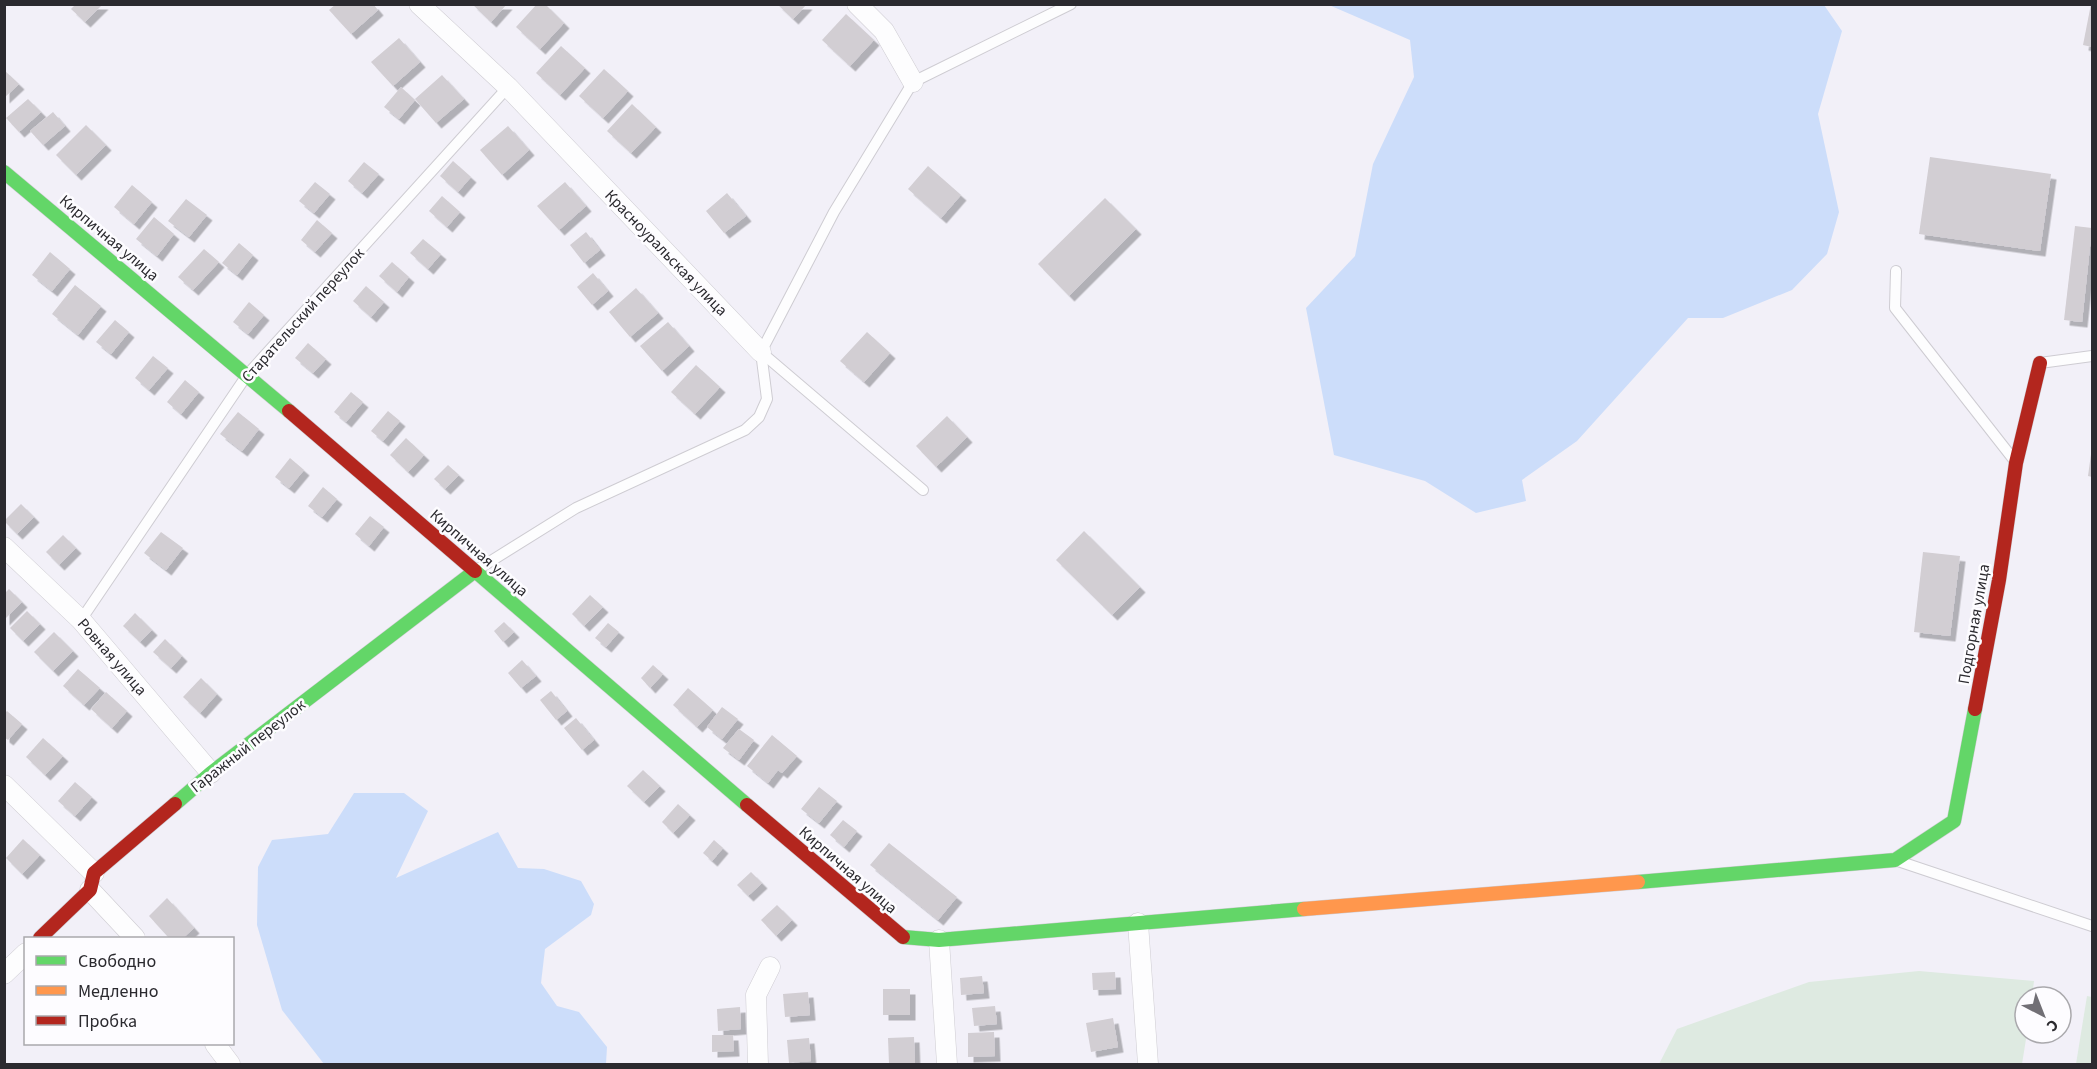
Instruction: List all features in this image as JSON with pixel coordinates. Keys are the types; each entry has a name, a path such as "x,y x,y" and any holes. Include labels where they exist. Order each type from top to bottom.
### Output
{"street":[{"name":"Красноуральская улица","path":"419,4 508,87 761,352"},
{"path":"857,4 884,31 913,82"},
{"name":"Кирпичная улица","path":"4,172 247,375 901,938 939,940 1895,860"},
{"name":"Подгорная улица","path":"1895,860 1954,821 1999,580 2016,463 2040,363"},
{"name":"Ровная улица","path":"4,547 81,620 211,773"},
{"name":"Гаражный переулок","path":"42,937 92,881 211,773 475,571"},
{"path":"4,785 92,881 134,937"},
{"path":"1138,924 1148,1065"},
{"path":"939,940 947,1065"},
{"path":"4,974 24,955"},
{"path":"758,1065 756,995 770,967"},
{"path":"216,1045 230,1065"}],"lane":[{"path":"475,571 576,508 745,430 759,417 767,399 761,352 834,212 913,82 1071,4"},
{"name":"Старательский переулок","path":"81,620 247,375 508,87"},
{"path":"1896,271 1894,308 2016,463"},
{"name":"Красноуральская улица","path":"761,352 923,490"},
{"path":"2040,363 2092,356"},
{"path":"1895,860 2092,926"}],"shaded area":[{"path":"1919,971 2034,981 2034,985 2013,985 2013,1045 2025,1045 2022,1064 1659,1064 1677,1029 1809,982"},
{"path":"2087,996 2092,997 2092,1064 2076,1064"}],"water":[{"path":"1329,5 1824,5 1842,31 1818,114 1839,212 1827,254 1792,290 1723,318 1688,318 1577,441 1522,480 1526,501 1476,513 1425,481 1334,455 1306,308 1355,256 1373,164 1414,77 1410,40"},
{"path":"354,793 404,793 428,811 396,878 498,832 518,868 544,869 581,881 594,904 591,915 545,949 541,983 557,1006 579,1012 607,1047 606,1064 324,1064 282,1010 257,925 258,867 272,840 328,834"}],"building":[{"path":"76,4 103,4 85,22 71,9"},
{"path":"336,4 373,4 378,10 351,34 329,10"},
{"path":"472,4 507,4 491,22"},
{"path":"537,4 545,4 564,23 540,49 516,27"},
{"path":"777,4 807,4 793,19"},
{"path":"2092,4 2092,47 2083,45"},
{"path":"846,14 874,40 850,66 822,40"},
{"path":"399,38 420,62 393,86 371,62"},
{"path":"561,46 585,68 560,95 536,73"},
{"path":"604,69 628,91 603,118 579,96"},
{"path":"4,70 19,84 4,98"},
{"path":"442,75 464,99 436,123 415,99"},
{"path":"401,87 415,100 399,119 384,107"},
{"path":"28,99 41,112 19,132 6,118"},
{"path":"632,104 656,127 631,153 607,131"},
{"path":"53,112 65,126 43,145 30,131"},
{"path":"86,125 106,145 76,175 56,155"},
{"path":"508,126 529,150 502,175 480,150"},
{"path":"1930,157 2051,174 2040,251 1919,234"},
{"path":"453,161 471,177 458,192 440,176"},
{"path":"364,162 379,174 362,193 348,181"},
{"path":"928,166 961,195 941,218 908,189"},
{"path":"315,182 330,194 314,213 299,201"},
{"path":"565,182 586,206 559,230 537,206"},
{"path":"132,185 152,202 134,224 114,207"},
{"path":"727,193 746,216 724,233 706,211"},
{"path":"442,196 460,212 447,227 429,211"},
{"path":"1105,198 1136,229 1069,296 1038,264"},
{"path":"186,199 207,215 189,237 168,221"},
{"path":"154,217 174,234 157,256 136,239"},
{"path":"317,220 332,233 315,252 301,240"},
{"path":"2075,226 2092,228 2082,322 2064,320"},
{"path":"586,232 600,250 584,263 570,245"},
{"path":"423,239 441,254 428,269 410,253"},
{"path":"239,243 253,255 237,275 222,263"},
{"path":"204,249 219,262 193,290 178,277"},
{"path":"50,252 70,269 52,291 32,275"},
{"path":"392,262 409,277 397,292 379,276"},
{"path":"593,273 608,291 592,305 577,287"},
{"path":"75,285 101,306 78,335 52,314"},
{"path":"366,286 384,302 371,317 353,301"},
{"path":"636,288 658,313 630,337 609,312"},
{"path":"249,302 264,315 248,334 233,322"},
{"path":"115,320 129,332 111,354 96,342"},
{"path":"668,322 689,346 662,371 640,346"},
{"path":"867,332 890,353 864,382 840,361"},
{"path":"308,343 326,359 313,373 295,358"},
{"path":"153,356 168,368 149,390 135,378"},
{"path":"696,365 720,387 695,414 671,392"},
{"path":"185,380 199,392 181,414 167,402"},
{"path":"351,392 363,402 346,422 334,412"},
{"path":"388,411 400,421 383,441 371,431"},
{"path":"238,412 259,429 242,451 220,434"},
{"path":"947,416 967,437 936,467 916,446"},
{"path":"406,438 424,455 408,472 390,455"},
{"path":"2092,454 2092,477 2088,476"},
{"path":"290,458 304,470 289,488 275,477"},
{"path":"448,465 459,475 445,489 434,479"},
{"path":"323,487 337,499 322,517 308,506"},
{"path":"21,504 34,517 17,534 4,521"},
{"path":"370,516 384,527 369,546 355,534"},
{"path":"1084,531 1140,587 1112,615 1056,560"},
{"path":"161,532 183,548 166,570 144,553"},
{"path":"63,535 76,548 59,565 46,552"},
{"path":"1923,552 1960,556 1950,636 1914,632"},
{"path":"9,589 22,602 4,620 4,594"},
{"path":"590,595 603,607 584,626 572,614"},
{"path":"27,611 40,624 23,641 10,628"},
{"path":"135,613 152,630 140,642 123,626"},
{"path":"504,622 514,632 503,642 494,631"},
{"path":"608,623 619,632 606,647 595,638"},
{"path":"54,632 73,651 53,671 34,652"},
{"path":"165,639 182,656 171,668 153,652"},
{"path":"522,660 536,676 521,688 508,673"},
{"path":"653,665 663,674 650,688 641,678"},
{"path":"78,669 100,688 84,705 63,686"},
{"path":"201,678 217,694 200,713 183,697"},
{"path":"688,688 713,710 697,727 673,705"},
{"path":"551,691 567,711 556,720 540,700"},
{"path":"106,692 127,711 112,728 91,709"},
{"path":"722,707 738,719 722,739 707,727"},
{"path":"7,711 22,724 8,740 4,737 4,714"},
{"path":"576,718 594,740 582,750 564,728"},
{"path":"739,729 754,740 739,760 723,748"},
{"path":"772,735 797,756 782,773 778,770 768,783 747,766"},
{"path":"43,738 63,756 45,775 26,757"},
{"path":"643,770 660,786 644,802 627,786"},
{"path":"75,782 92,797 75,816 58,801"},
{"path":"819,787 837,801 819,823 801,809"},
{"path":"678,804 690,815 673,833 662,822"},
{"path":"843,820 857,831 844,847 830,835"},
{"path":"23,839 40,855 22,874 6,858"},
{"path":"714,840 723,848 712,861 703,853"},
{"path":"889,843 957,897 938,920 870,865"},
{"path":"751,872 762,883 748,896 737,885"},
{"path":"167,898 194,928 184,937 168,937 149,916"},
{"path":"777,905 792,920 776,936 761,920"},
{"path":"1115,972 1116,989 1093,990 1092,973"},
{"path":"982,976 984,993 961,995 960,978"},
{"path":"883,989 910,989 910,1015 883,1015"},
{"path":"808,992 810,1015 785,1017 783,994"},
{"path":"995,1006 997,1024 974,1026 972,1008"},
{"path":"740,1007 741,1029 718,1031 717,1009"},
{"path":"1113,1018 1118,1047 1091,1052 1086,1023"},
{"path":"994,1032 995,1056 968,1057 968,1033"},
{"path":"712,1035 733,1035 734,1051 712,1052"},
{"path":"914,1037 915,1064 889,1064 888,1038"},
{"path":"809,1038 811,1061 789,1063 787,1040"}],"traffic: fast":[{"path":"4,172 289,411"},
{"path":"475,571 747,805"},
{"path":"175,804 211,773 475,571"},
{"path":"1638,882 1895,860 1954,821 1975,709"},
{"path":"903,937 939,940 1304,909"}],"traffic: slow":[{"path":"1304,909 1638,882"}],"traffic: jam":[{"path":"1975,709 1999,580 2016,463 2040,363"},
{"path":"289,411 475,571"},
{"path":"41,937 90,890 94,873 175,804"},
{"path":"747,805 903,937"}]}
